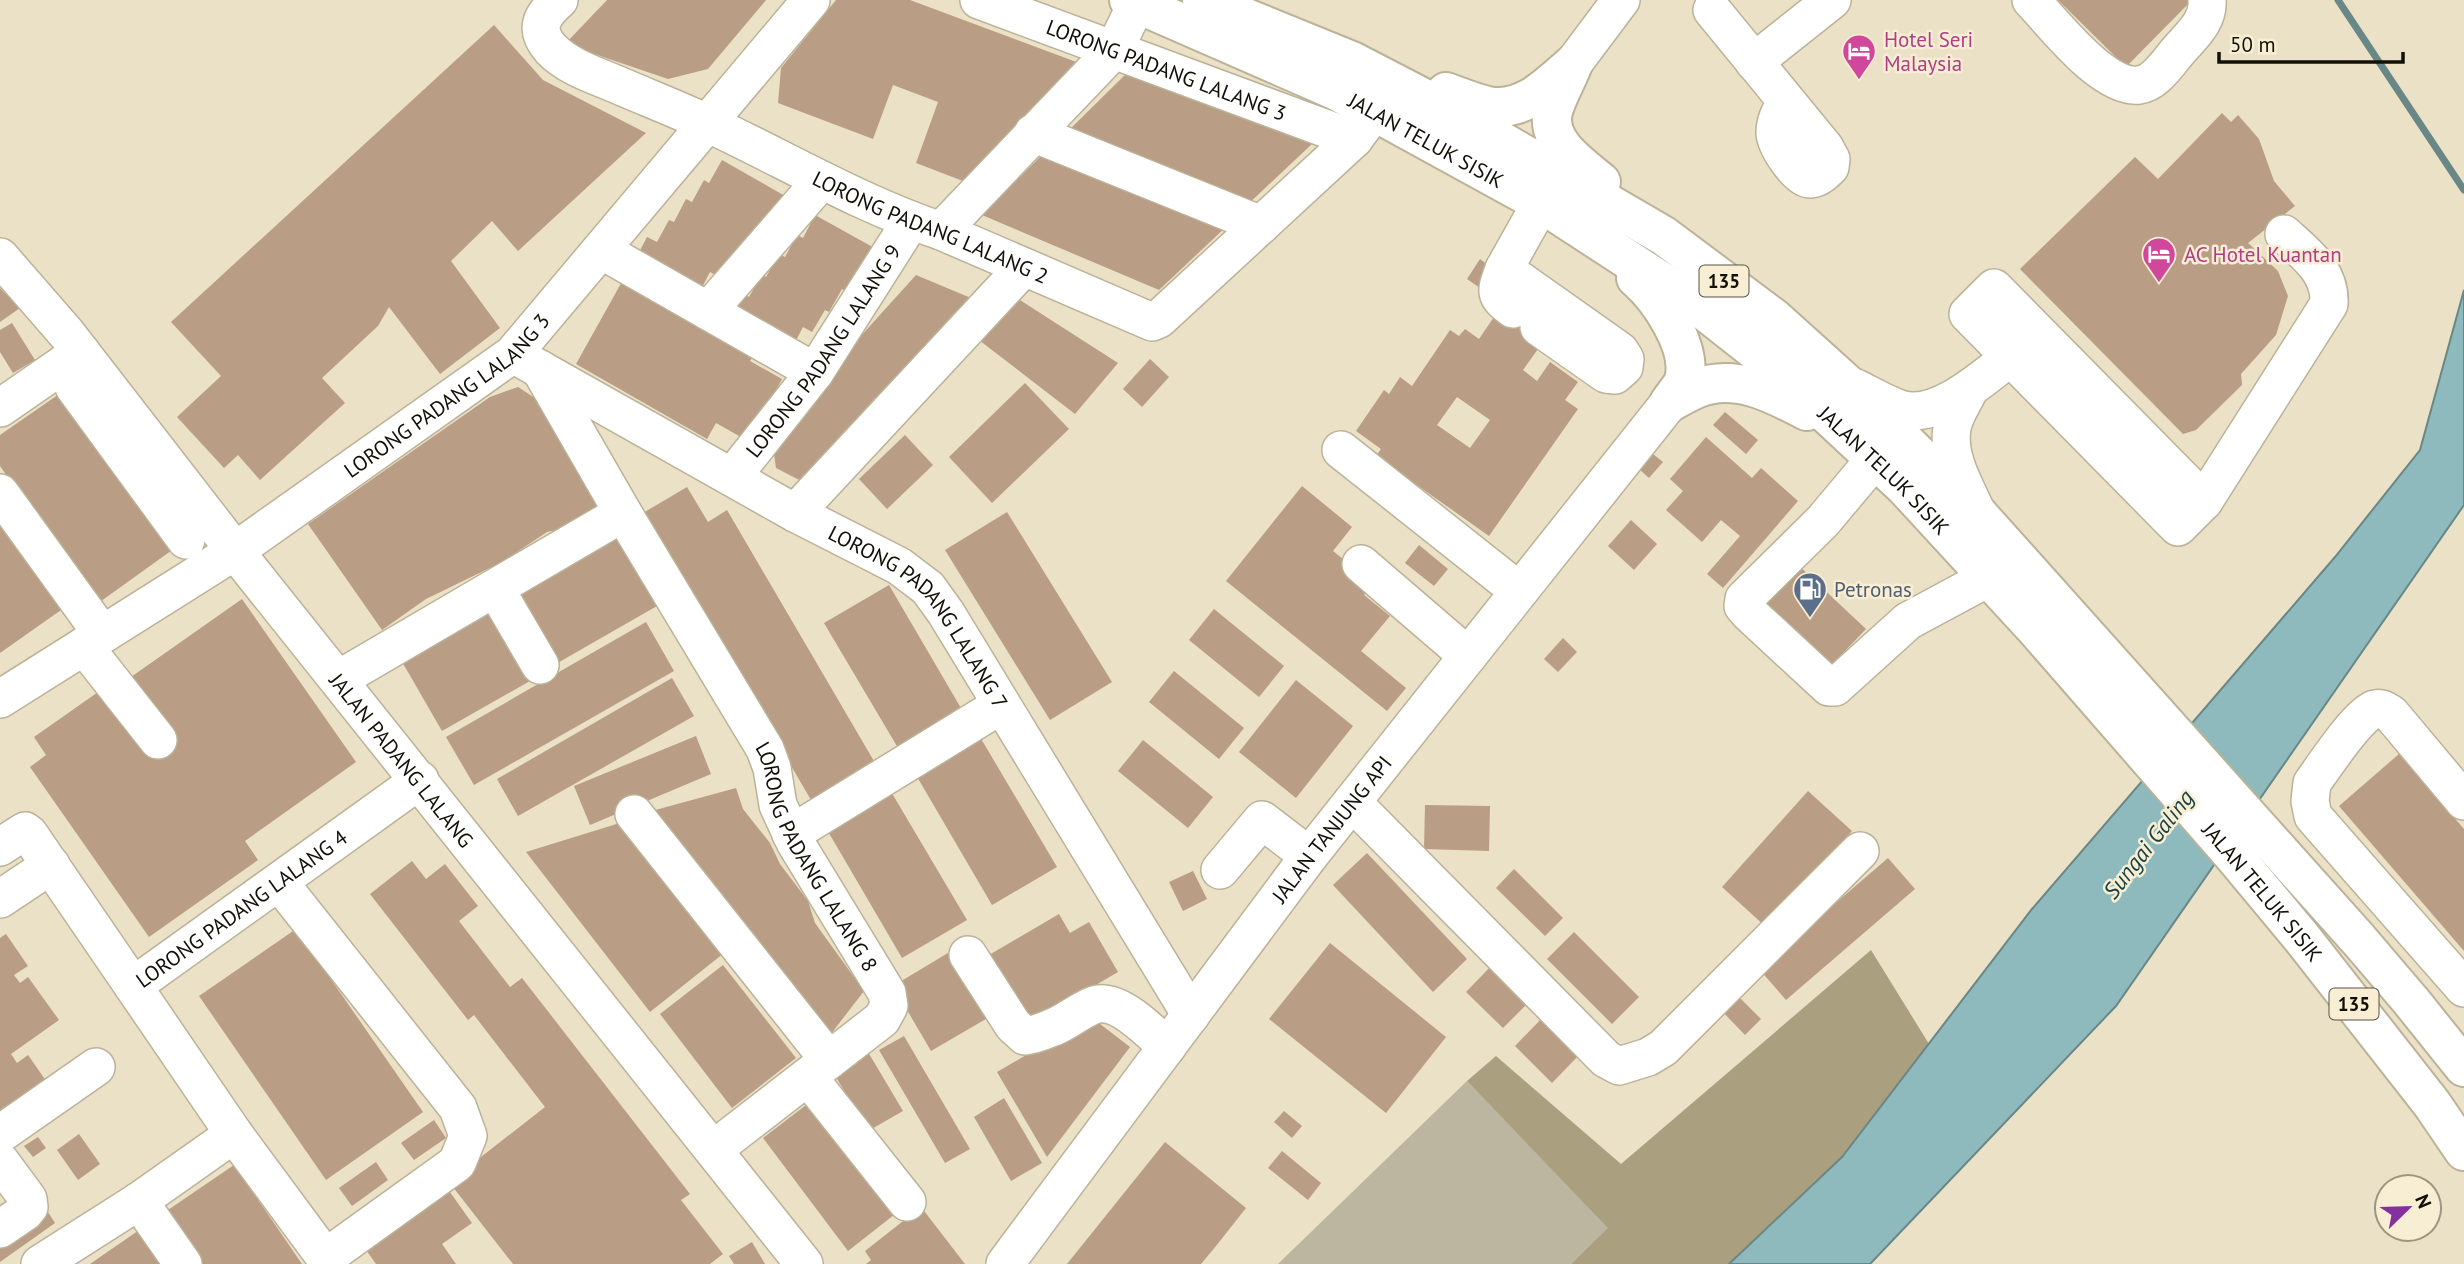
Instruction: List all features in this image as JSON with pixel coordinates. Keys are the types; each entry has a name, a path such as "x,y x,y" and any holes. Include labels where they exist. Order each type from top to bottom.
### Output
{"main road":[{"name":"JALAN TELUK SISIK","path":"1202,0 1352,61 1460,117 1664,236 1775,319 1846,383 1976,512 2130,712 2238,860 2432,1104 2464,1151"},
{"name":"JALAN TELUK SISIK","path":"1133,1 1337,91 1364,126 1541,203 1696,304 1735,333 1776,367 1904,486 2034,627 2265,835 2412,1001 2464,1067"},
{"path":"1352,61 1489,107 1507,107 1528,101 1573,64"},
{"path":"1573,64 1552,113 1553,131 1567,152 1664,236"},
{"path":"1584,231 1651,291 1671,323 1684,353 1684,380 1668,403"},
{"path":"1668,403 1700,387 1729,383 1753,385 1847,432"},
{"path":"2359,940 2464,1021"},
{"path":"2360,1011 2446,1091 2464,1099"}],"street":[{"name":"LORONG PADANG LALANG 2","path":"559,0 545,13 540,24 543,38 552,50 579,69 708,123 821,181 1155,322 1261,225"},
{"name":"LORONG PADANG LALANG 3","path":"0,699 527,362 601,250 811,0"},
{"path":"1573,64 1621,0"},
{"path":"1754,62 1832,0"},
{"path":"2031,0 2085,57 2109,76 2126,84 2141,85 2155,77 2203,22 2208,10 2207,0"},
{"name":"LORONG PADANG LALANG 3","path":"985,1 1114,50 1364,126"},
{"name":"LORONG PADANG LALANG 9","path":"732,477 926,226 1033,133 1114,50 1133,1"},
{"path":"1714,3 1754,62 1786,102"},
{"path":"1033,133 1261,225 1364,126"},
{"path":"708,311 821,181"},
{"path":"1504,270 1620,351 1625,359 1624,367 1615,375 1606,374 1500,300 1497,288 1504,270 1541,203"},
{"path":"2204,501 1994,288 1968,314 2178,527 2204,501 2329,304 2329,289 2324,276 2284,234"},
{"path":"601,250 815,372"},
{"name":"JALAN PADANG LALANG","path":"0,257 78,370 146,460 235,551 421,780 804,1264"},
{"path":"795,513 1024,267"},
{"path":"1846,383 1903,411 1924,410 1948,401 1970,388 2010,357"},
{"name":"LORONG PADANG LALANG 7","path":"527,362 795,513 899,566 928,588 946,613 1191,1015"},
{"name":"LORONG PADANG LALANG 8","path":"527,362 623,513 765,749 772,768 778,805 791,834 887,993 889,1006 883,1019 714,1149"},
{"path":"0,408 78,370"},
{"path":"1970,388 1952,427 1951,448 1976,512"},
{"name":"JALAN TANJUNG API","path":"1005,1264 1309,856 1668,403"},
{"path":"1341,450 1519,591"},
{"path":"1875,459 1823,521 1744,599 1743,606 1749,613 1829,687 1835,687 1908,621 1988,578"},
{"path":"146,460 186,540"},
{"path":"0,493 158,740"},
{"path":"339,679 623,513"},
{"path":"1361,564 1468,656"},
{"path":"495,588 540,665"},
{"path":"791,834 1001,705"},
{"path":"2464,801 2391,714 2382,709 2374,709 2361,719 2312,783 2309,792 2313,817 2464,988"},
{"name":"LORONG PADANG LALANG 4","path":"327,1261 234,1134 133,986 421,780"},
{"path":"1352,802 1606,1059 1619,1066 1648,1057 1663,1048 1860,851"},
{"path":"635,814 818,1068 907,1202"},
{"path":"1220,870 1262,820 1309,856"},
{"path":"0,899 28,851 133,986"},
{"path":"279,882 458,1108 468,1136 457,1163 327,1261"},
{"path":"968,955 1013,1025 1025,1036 1062,1023 1095,1005 1105,1004 1135,1018 1167,1047"},
{"path":"0,1134 96,1067"},
{"path":"40,1264 139,1201 234,1134"},
{"path":"0,1161 28,1199 29,1207 0,1229"},
{"path":"139,1201 183,1264"}],"shaded area":[{"path":"1871,950 1929,1044 1842,1157 1729,1264 1571,1264 1608,1228 1467,1081 1496,1056 1621,1164"},
{"path":"1467,1081 1609,1228 1571,1264 1278,1264"}],"water":[{"name":"Sungai Galing","path":"2464,290 2464,505 2116,1006 1870,1264 1729,1264 1842,1157 2032,909 2335,557 2420,450"}],"building":[{"path":"607,0 766,0 708,69 668,79 565,44"},
{"path":"836,0 910,0 1079,63 963,181 916,163 938,102 893,85 873,139 778,103 781,68"},
{"path":"2058,0 2192,0 2126,67"},
{"path":"494,25 543,80 646,133 518,251 492,221 451,261 500,328 440,374 389,307 378,326 322,378 345,403 260,480 238,455 224,468 177,417 221,376 171,322"},
{"path":"1129,71 1313,143 1244,208 1067,132"},
{"name":"AC Hotel Kuantan","path":"2222,113 2231,122 2238,115 2259,139 2274,181 2295,206 2248,243 2278,271 2288,296 2276,335 2241,374 2242,385 2196,430 2183,434 2020,269 2135,157 2158,179"},
{"path":"1043,154 1227,226 1159,290 982,215"},
{"path":"722,160 785,196 772,218 767,215 754,237 749,235 736,257 732,255 719,277 710,272 698,295 635,260 647,237 657,242 669,220 674,222 686,199 692,202 704,180 709,183"},
{"path":"815,215 878,250 847,292 842,289 829,312 825,310 812,332 803,327 791,350 728,314 741,292 749,297 762,274 766,277 779,254 785,257 797,235 803,238"},
{"path":"1480,259 1496,271 1483,290 1467,279"},
{"path":"916,275 978,301 809,485 776,468 772,440 803,400"},
{"path":"624,278 756,352 750,361 782,379 748,441 716,423 707,439 576,364"},
{"path":"0,288 20,308 0,322"},
{"path":"1009,293 1118,363 1075,414 975,337"},
{"path":"1517,304 1538,349 1523,370 1537,381 1550,362 1578,382 1565,400 1578,409 1489,536 1376,456 1381,449 1356,431 1384,390 1389,394 1400,377 1412,386 1450,330 1459,336 1465,329 1479,339 1494,317","holes":["1457,397 1490,420 1470,448 1437,425"]},
{"path":"12,323 35,360 13,373 0,352 0,330"},
{"path":"1150,359 1169,377 1142,407 1123,389"},
{"path":"1025,383 1069,429 992,503 949,457"},
{"path":"518,387 541,402 603,509 577,526 547,532 502,562 426,599 382,630 308,524 490,397"},
{"path":"65,390 175,548 97,604 0,466 0,435"},
{"path":"1725,412 1758,440 1746,454 1713,425"},
{"path":"905,435 933,465 887,509 859,479"},
{"path":"1706,437 1752,478 1761,468 1798,501 1723,588 1707,574 1740,536 1721,520 1702,542 1666,510 1683,491 1670,479"},
{"path":"1653,454 1663,462 1649,478 1639,469"},
{"path":"1302,486 1352,527 1333,551 1373,583 1364,595 1390,616 1361,651 1406,688 1387,711 1226,581"},
{"path":"687,487 708,522 727,510 878,768 814,805 643,513"},
{"path":"0,501 71,603 0,653"},
{"path":"1007,512 1112,682 1050,720 945,550"},
{"path":"1631,520 1657,544 1634,570 1608,546"},
{"path":"616,534 657,606 554,665 513,593"},
{"path":"1419,545 1448,569 1434,586 1405,563"},
{"name":"Petronas","path":"1797,564 1866,629 1823,674 1755,609"},
{"path":"889,585 965,715 901,753 824,623"},
{"path":"242,599 356,762 245,841 258,860 149,937 30,767 46,755 34,737 111,683 131,677"},
{"path":"1214,609 1284,666 1259,697 1189,640"},
{"path":"489,610 530,681 442,731 401,660"},
{"path":"646,622 674,671 474,785 446,737"},
{"path":"1563,638 1577,652 1558,672 1544,659"},
{"path":"1174,671 1244,728 1219,759 1149,702"},
{"path":"672,678 694,716 518,816 497,779"},
{"path":"1296,680 1353,726 1296,798 1239,752"},
{"path":"696,736 711,774 590,825 574,786"},
{"path":"980,737 1057,867 992,905 916,775"},
{"path":"1143,740 1213,797 1188,828 1118,771"},
{"path":"2399,754 2464,829 2464,951 2339,806"},
{"path":"736,788 743,809 770,843 780,864 808,901 815,923 864,991 827,1039 648,812"},
{"path":"890,790 967,920 902,958 826,828"},
{"path":"1808,791 1852,831 1766,927 1722,887"},
{"path":"1425,805 1490,806 1489,851 1424,849"},
{"path":"623,822 724,953 650,1012 526,852"},
{"path":"1367,853 1467,959 1433,992 1333,885"},
{"path":"1888,858 1915,889 1786,1000 1759,969"},
{"path":"412,861 426,879 445,864 478,906 459,921 510,987 522,978 690,1194 681,1200 723,1254 710,1264 513,1264 449,1182 545,1107 474,1015 468,1020 370,894"},
{"path":"1514,869 1563,918 1545,936 1496,888"},
{"path":"1193,871 1207,899 1183,911 1169,882"},
{"path":"1059,914 1070,933 1089,922 1118,972 1029,1024 989,955"},
{"path":"296,929 423,1112 326,1180 199,996"},
{"path":"1574,932 1639,997 1612,1024 1547,959"},
{"path":"6,934 28,966 14,975 20,983 28,977 59,1020 11,1054 17,1063 28,1055 51,1088 0,1125 0,938"},
{"path":"1330,943 1446,1037 1386,1113 1269,1019"},
{"path":"953,950 991,1016 931,1051 893,986"},
{"path":"1495,962 1532,999 1503,1028 1466,992"},
{"path":"723,965 796,1058 732,1108 660,1014"},
{"path":"1735,993 1761,1019 1745,1035 1719,1008"},
{"path":"1544,1016 1581,1053 1552,1083 1515,1046"},
{"path":"1091,1017 1130,1047 1047,1157 997,1072"},
{"path":"904,1036 970,1149 945,1163 879,1050"},
{"path":"868,1052 903,1111 868,1131 833,1072"},
{"path":"1004,1098 1042,1163 1011,1181 974,1117"},
{"path":"814,1099 899,1211 848,1251 763,1138"},
{"path":"1284,1111 1302,1126 1292,1138 1274,1122"},
{"path":"434,1120 446,1138 414,1160 401,1143"},
{"path":"79,1134 100,1164 78,1180 57,1150"},
{"path":"38,1137 46,1148 33,1157 24,1146"},
{"path":"1165,1142 1246,1208 1216,1246 1201,1264 1067,1264"},
{"path":"1282,1151 1321,1183 1308,1200 1268,1168"},
{"path":"376,1162 388,1180 352,1206 339,1188"},
{"path":"234,1165 302,1264 201,1264 165,1212"},
{"path":"447,1188 472,1223 442,1244 456,1264 376,1264 364,1247"},
{"path":"44,1206 55,1223 0,1262 0,1238"},
{"path":"921,1207 965,1264 866,1264 871,1260 865,1251"},
{"path":"145,1226 171,1264 90,1264"},
{"path":"752,1242 765,1264 734,1264 729,1256"}],"waterway":[{"path":"2338,0 2464,190"}],"place":[{"name":"Hotel Seri Malaysia","path":"1859,81"},
{"name":"AC Hotel Kuantan","path":"2159,284"},
{"name":"Petronas","path":"1810,619"}]}
